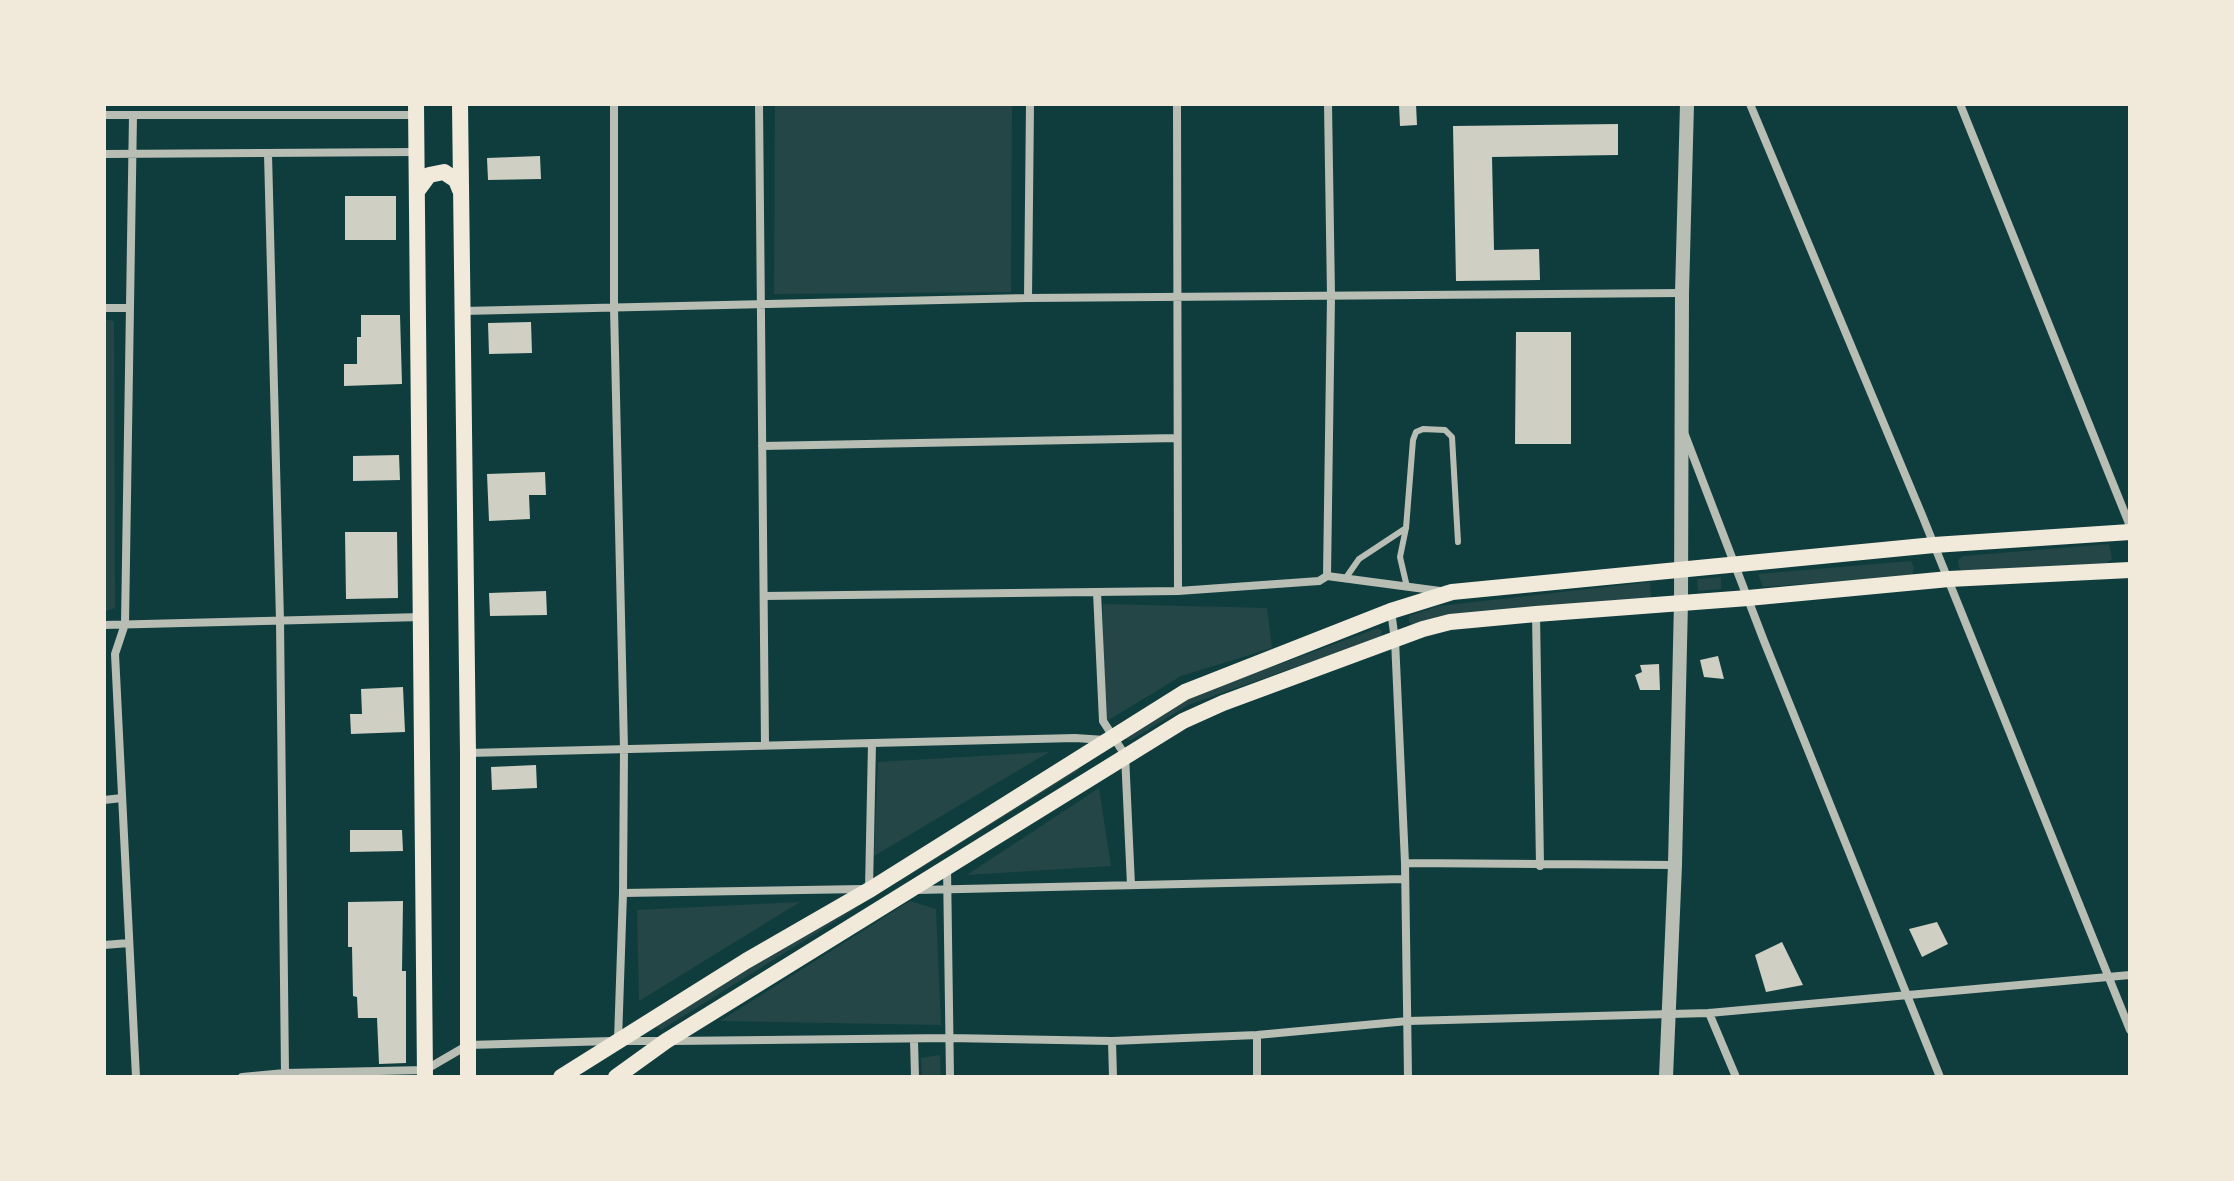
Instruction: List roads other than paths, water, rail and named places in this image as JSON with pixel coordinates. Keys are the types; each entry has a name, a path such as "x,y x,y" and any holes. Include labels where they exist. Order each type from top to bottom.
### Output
{"main road":[{"path":"460,104 468,753 468,1077"},
{"path":"416,110 425,1073"},
{"path":"418,190 429,175 444,172 456,180 461,192"},
{"path":"561,1077 746,961 875,889 1185,692 1391,611 1452,592 1934,545 2130,532"},
{"path":"616,1077 666,1041 904,890 947,867 1183,721 1223,703 1395,640 1450,622 1949,579 2130,570"}],"street":[{"path":"614,104 614,308 624,749 620,1041"},
{"path":"759,104 765,745"},
{"path":"1028,298 1030,104"},
{"path":"1177,104 1178,591"},
{"path":"1327,576 1331,296 1328,104"},
{"path":"1666,1077 1681,602 1682,293 1687,104"},
{"path":"1750,104 1949,579 2130,1030"},
{"path":"1960,104 2130,526"},
{"path":"104,115 416,110"},
{"path":"133,115 125,624 115,654 136,1077"},
{"path":"104,154 416,152"},
{"path":"268,154 280,621 282,1075"},
{"path":"462,311 1028,298 1682,293"},
{"path":"104,308 130,308"},
{"path":"1681,426 1940,1077"},
{"path":"762,446 1177,438"},
{"path":"764,596 1178,591 1319,581 1327,576 1452,592"},
{"path":"1097,592 1103,721 1109,738 1125,755 1131,885"},
{"path":"1391,611 1405,863 1408,1077"},
{"path":"1536,614 1540,866"},
{"path":"104,625 422,617"},
{"path":"104,654 115,654"},
{"path":"468,753 1109,738"},
{"path":"623,893 875,889 872,743"},
{"path":"104,800 122,798"},
{"path":"1405,863 1675,865"},
{"path":"947,867 950,1077"},
{"path":"904,890 1404,879"},
{"path":"104,945 129,943"},
{"path":"242,1077 425,1073 468,1045 949,1038 1112,1041 1257,1035 1408,1021 1709,1013 2130,975"},
{"path":"1709,1013 1736,1077"},
{"path":"1257,1035 1257,1077"},
{"path":"914,1040 915,1077"},
{"path":"1112,1041 1113,1077"}],"lane":[{"path":"1407,587 1400,557 1406,528 1413,440 1416,432 1423,429 1445,430 1452,437 1458,542"},
{"path":"1345,579 1359,559 1406,528"}]}
